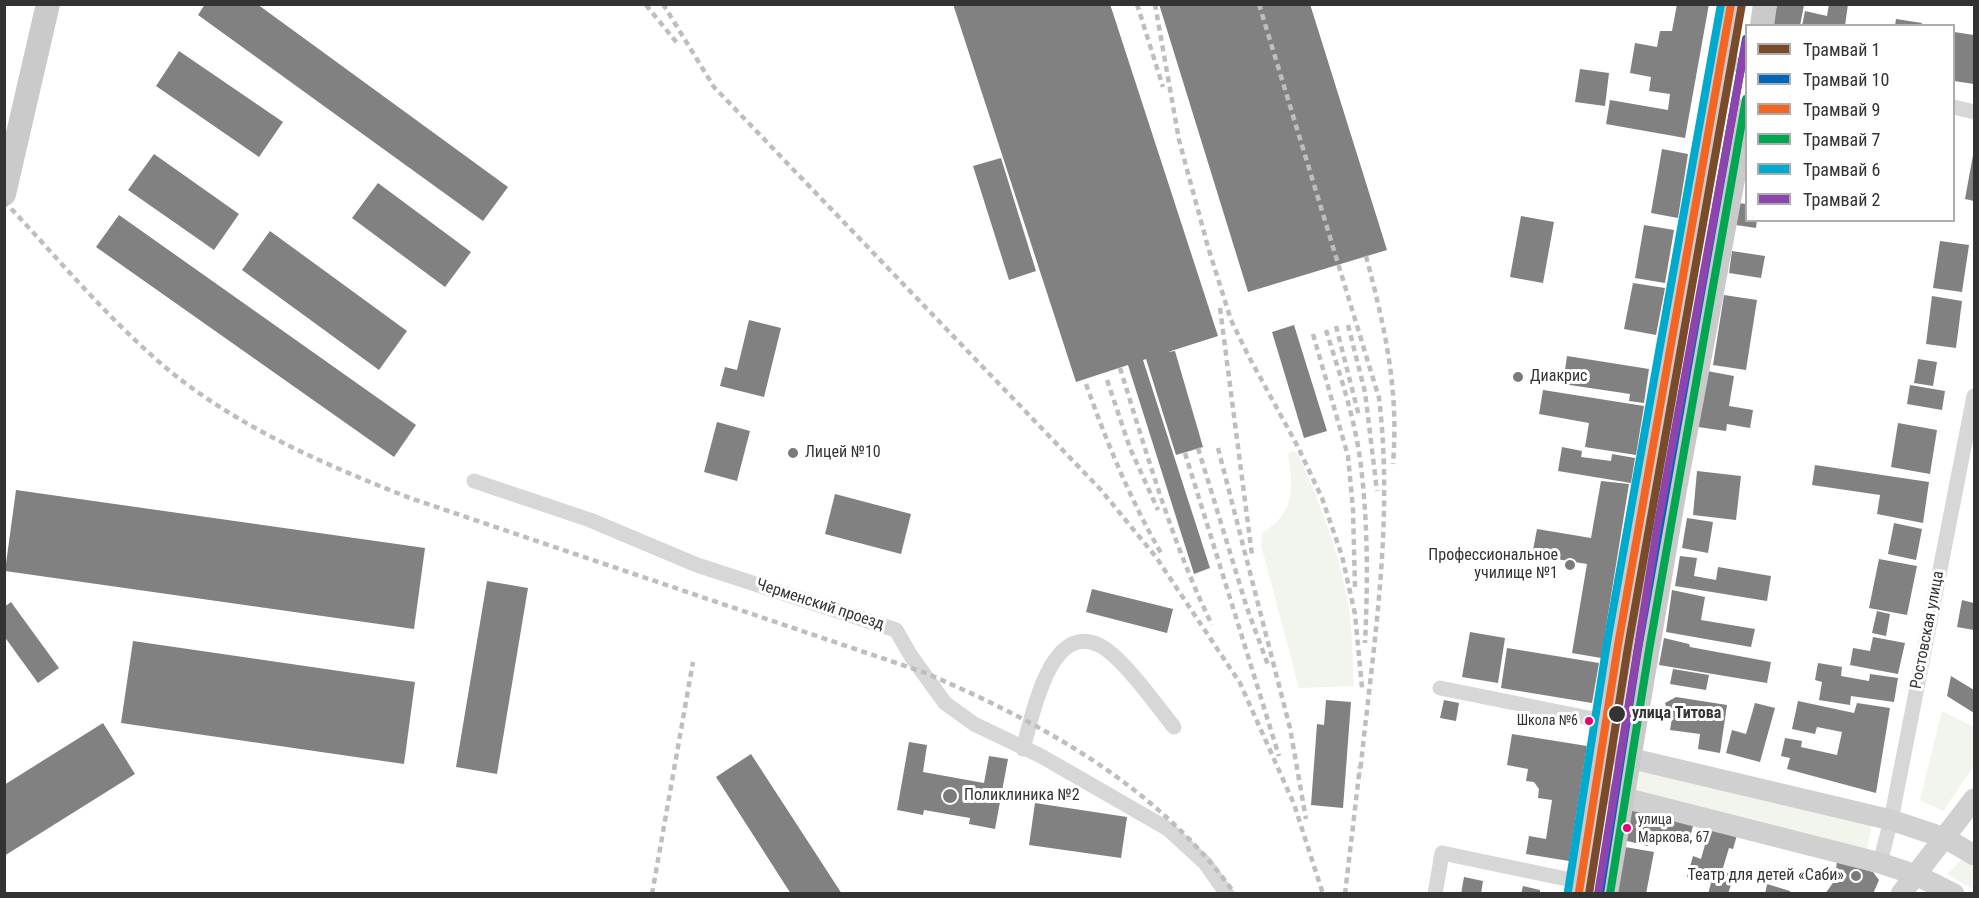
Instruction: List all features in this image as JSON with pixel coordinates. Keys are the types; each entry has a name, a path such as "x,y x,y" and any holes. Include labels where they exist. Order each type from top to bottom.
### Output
{"main road":[{"path":"4,194 48,4"},
{"path":"1580,888 1609,722 1735,64 1732,4"},
{"path":"1762,24 1765,4"},
{"path":"1606,894 1675,489 1745,115"}],"street":[{"path":"1955,107 1974,112"},
{"name":"Ростовская улица","path":"1880,862 1891,820 1974,396"},
{"name":"Черменский проезд","path":"474,481 590,520 697,565 896,630 910,656 945,703 974,724 1041,756 1168,829 1205,862 1227,894"},
{"path":"1023,749 1053,659 1070,642 1083,641 1099,645 1106,650 1119,661 1174,727"},
{"path":"1440,688 1609,722"},
{"path":"1604,752 1891,820 1945,838 1974,855"},
{"path":"1597,791 1880,862 1916,874 1954,894"},
{"path":"1901,894 1974,799"},
{"path":"1435,894 1442,853 1580,888"}],"shaded area":[{"path":"1292,451 1298,454 1337,554 1347,595 1351,625 1354,686 1299,688 1261,545 1262,533 1280,518 1289,500 1291,479 1288,455"},
{"path":"1942,711 1974,727 1974,766 1943,811 1920,800"},
{"path":"1636,765 1872,824 1867,850 1631,790"},
{"path":"1963,858 1974,864 1974,890 1947,874"}],"building":[{"path":"205,4 257,4 508,187 483,221 198,15"},
{"path":"953,4 1110,4 1218,336 1168,352 1175,351 1203,447 1176,455 1146,359 1143,360 1210,568 1194,574 1128,365 1076,382"},
{"path":"1159,4 1310,4 1387,250 1248,292"},
{"path":"1677,4 1709,4 1685,138 1606,124 1610,100 1668,110 1670,94 1649,91 1651,77 1630,73 1635,43 1657,47 1660,31 1672,31"},
{"path":"1777,4 1804,5 1800,24 1773,24"},
{"path":"1829,4 1848,4 1845,24 1802,24 1805,11 1827,16"},
{"path":"1896,19 1922,23 1922,24 1895,24"},
{"path":"1955,32 1974,35 1974,84 1955,81"},
{"path":"179,51 283,122 259,157 156,86"},
{"path":"1580,69 1609,73 1605,106 1575,102"},
{"path":"1662,149 1688,154 1678,218 1651,213"},
{"path":"154,154 239,214 214,250 128,190"},
{"path":"1974,155 1974,201 1965,199"},
{"path":"1001,158 1036,271 1009,280 973,166"},
{"path":"378,183 471,252 445,287 352,218"},
{"path":"1739,203 1745,204 1745,222 1757,222 1756,228 1736,225"},
{"path":"119,215 416,425 394,457 96,247"},
{"path":"1521,216 1554,222 1543,283 1510,277"},
{"path":"1644,225 1674,230 1665,283 1635,278"},
{"path":"270,231 407,331 379,370 242,270"},
{"path":"1940,241 1969,245 1962,292 1933,288"},
{"path":"1732,251 1765,256 1761,278 1729,273"},
{"path":"1633,283 1665,288 1656,335 1624,329"},
{"path":"1724,295 1757,300 1746,370 1713,365"},
{"path":"1932,296 1962,301 1956,348 1926,344"},
{"path":"749,320 781,328 764,397 720,386 725,367 737,370"},
{"path":"1294,325 1327,431 1304,438 1272,332"},
{"path":"1567,356 1649,369 1644,403 1629,401 1630,394 1563,384"},
{"path":"1918,359 1937,362 1933,386 1914,383"},
{"path":"1707,371 1734,376 1729,406 1753,410 1750,428 1727,424 1726,431 1698,427"},
{"path":"1910,385 1945,391 1942,410 1907,404"},
{"path":"1543,390 1644,406 1636,455 1585,447 1589,423 1539,414"},
{"path":"717,422 750,431 737,481 704,472"},
{"path":"1898,423 1937,430 1930,474 1891,467"},
{"path":"1562,447 1582,451 1581,457 1611,461 1612,454 1635,458 1631,483 1558,471"},
{"path":"1815,465 1929,482 1923,523 1877,514 1880,495 1812,485"},
{"path":"1697,471 1741,476 1736,520 1693,515"},
{"path":"1601,481 1629,484 1601,658 1572,653 1587,564 1532,555 1537,529 1591,538"},
{"path":"16,490 425,548 414,629 5,571"},
{"path":"835,494 911,514 901,554 825,534"},
{"path":"1687,518 1713,522 1708,553 1682,548"},
{"path":"1894,523 1922,529 1916,560 1888,554"},
{"path":"1680,556 1697,558 1694,576 1716,580 1718,567 1771,576 1767,601 1675,586"},
{"path":"1879,559 1917,566 1907,615 1869,608"},
{"path":"487,581 528,588 497,774 456,767"},
{"path":"1092,589 1173,609 1167,633 1086,612"},
{"path":"1672,590 1705,597 1701,620 1755,629 1751,647 1666,632"},
{"path":"1962,600 1974,603 1974,630 1957,627"},
{"path":"11,602 59,668 38,683 4,636 4,607"},
{"path":"1877,611 1890,614 1886,636 1872,633"},
{"path":"1470,632 1505,638 1498,683 1462,677"},
{"path":"1873,637 1905,643 1898,674 1850,665 1853,648 1870,651"},
{"path":"1664,638 1689,644 1690,647 1771,662 1767,683 1659,665"},
{"path":"133,641 415,682 404,764 121,723"},
{"path":"1507,648 1599,663 1592,703 1501,688"},
{"path":"1818,663 1842,667 1841,676 1869,681 1870,674 1898,678 1894,702 1851,696 1850,705 1819,700 1822,682 1815,680"},
{"path":"1673,669 1709,675 1706,690 1670,684"},
{"path":"1951,676 1974,690 1974,713 1947,696"},
{"path":"1676,697 1727,705 1720,753 1698,749 1700,734 1670,730 1673,712 1667,710 1665,703"},
{"path":"1326,700 1351,702 1343,808 1311,805 1317,724 1324,725"},
{"path":"1444,700 1459,703 1456,721 1440,718"},
{"path":"1798,701 1854,713 1857,703 1890,708 1876,793 1787,769 1790,758 1781,756 1785,738 1802,741 1801,747 1837,755 1842,732 1817,727 1815,734 1792,729"},
{"path":"1755,703 1775,708 1760,762 1726,753 1732,730 1746,734"},
{"path":"103,723 135,774 4,856 4,785"},
{"path":"1512,734 1587,746 1569,861 1526,854 1529,836 1546,839 1552,800 1538,798 1539,789 1534,782 1526,781 1528,769 1507,765"},
{"name":"Поликлиника №2","path":"909,742 927,745 923,772 984,783 989,756 1008,759 995,829 969,824 970,818 924,810 923,815 897,810"},
{"path":"751,754 842,894 791,894 716,777"},
{"path":"1035,803 1127,817 1121,858 1029,845"},
{"path":"1631,806 1694,822 1689,841 1652,832 1648,846 1623,840"},
{"path":"1706,825 1737,835 1733,849 1729,848 1722,871 1734,875 1728,894 1708,894 1711,883 1687,877 1693,856 1701,859 1706,841 1701,840"},
{"path":"1625,847 1654,852 1646,894 1615,894"},
{"name":"Театр для детей «Саби»","path":"1837,860 1873,872 1879,880 1873,894 1825,894 1835,880"},
{"path":"1464,877 1483,881 1481,894 1461,894"},
{"path":"1767,884 1790,891 1790,894 1765,894"},
{"path":"1523,886 1540,890 1540,894 1521,894"}],"railway":[{"path":"663,4 714,87 1101,490 1156,557 1240,683 1294,804 1323,894"},
{"path":"1137,4 1163,87"},
{"path":"1155,4 1179,140 1208,247 1231,320 1297,445 1322,498 1342,556 1355,614 1362,688"},
{"path":"1259,4 1379,398 1383,445 1383,538 1376,632 1360,773"},
{"path":"646,5 677,43"},
{"path":"4,201 93,298 149,353 208,399 240,419 306,454 410,498 923,672 1011,713 1054,736 1134,790 1171,821 1205,856 1235,894"},
{"path":"1366,256 1389,359 1394,410 1393,464"},
{"path":"1220,308 1252,555"},
{"path":"1348,325 1365,392 1377,491"},
{"path":"1336,326 1359,416"},
{"path":"1326,330 1350,410 1360,459 1367,551 1365,643"},
{"path":"1313,334 1348,456 1353,509 1355,587"},
{"path":"1120,368 1172,530 1212,625"},
{"path":"1107,380 1130,448 1158,510"},
{"path":"1086,384 1120,470 1161,553"},
{"path":"1198,448 1247,608 1268,665"},
{"path":"1218,448 1290,728 1306,819"},
{"path":"1185,453 1279,756"},
{"path":"652,894 693,662"},
{"path":"1345,894 1360,766"}],"tram line":[{"name":"6","path":"1568,891 1607,643 1721,4"},
{"name":"9","path":"1579,892 1618,645 1731,4"},
{"name":"1","path":"1589,894 1628,647 1742,4"},
{"name":"10","path":"1600,894 1638,649 1745,45"},
{"name":"2","path":"1598,894 1657,529 1745,46"},
{"name":"7","path":"1610,894 1649,650 1745,105"}],"place":[{"name":"Диакрис","path":"1518,377"},
{"name":"Лицей №10","path":"793,453"},
{"name":"Профессиональное училище №1","path":"1570,565"},
{"name":"улица Титова","path":"1617,714"},
{"name":"Школа №6","path":"1589,721"},
{"name":"Поликлиника №2","path":"950,796"},
{"name":"улица Маркова, 67","path":"1627,828"},
{"name":"Театр для детей «Саби»","path":"1856,876"}]}
